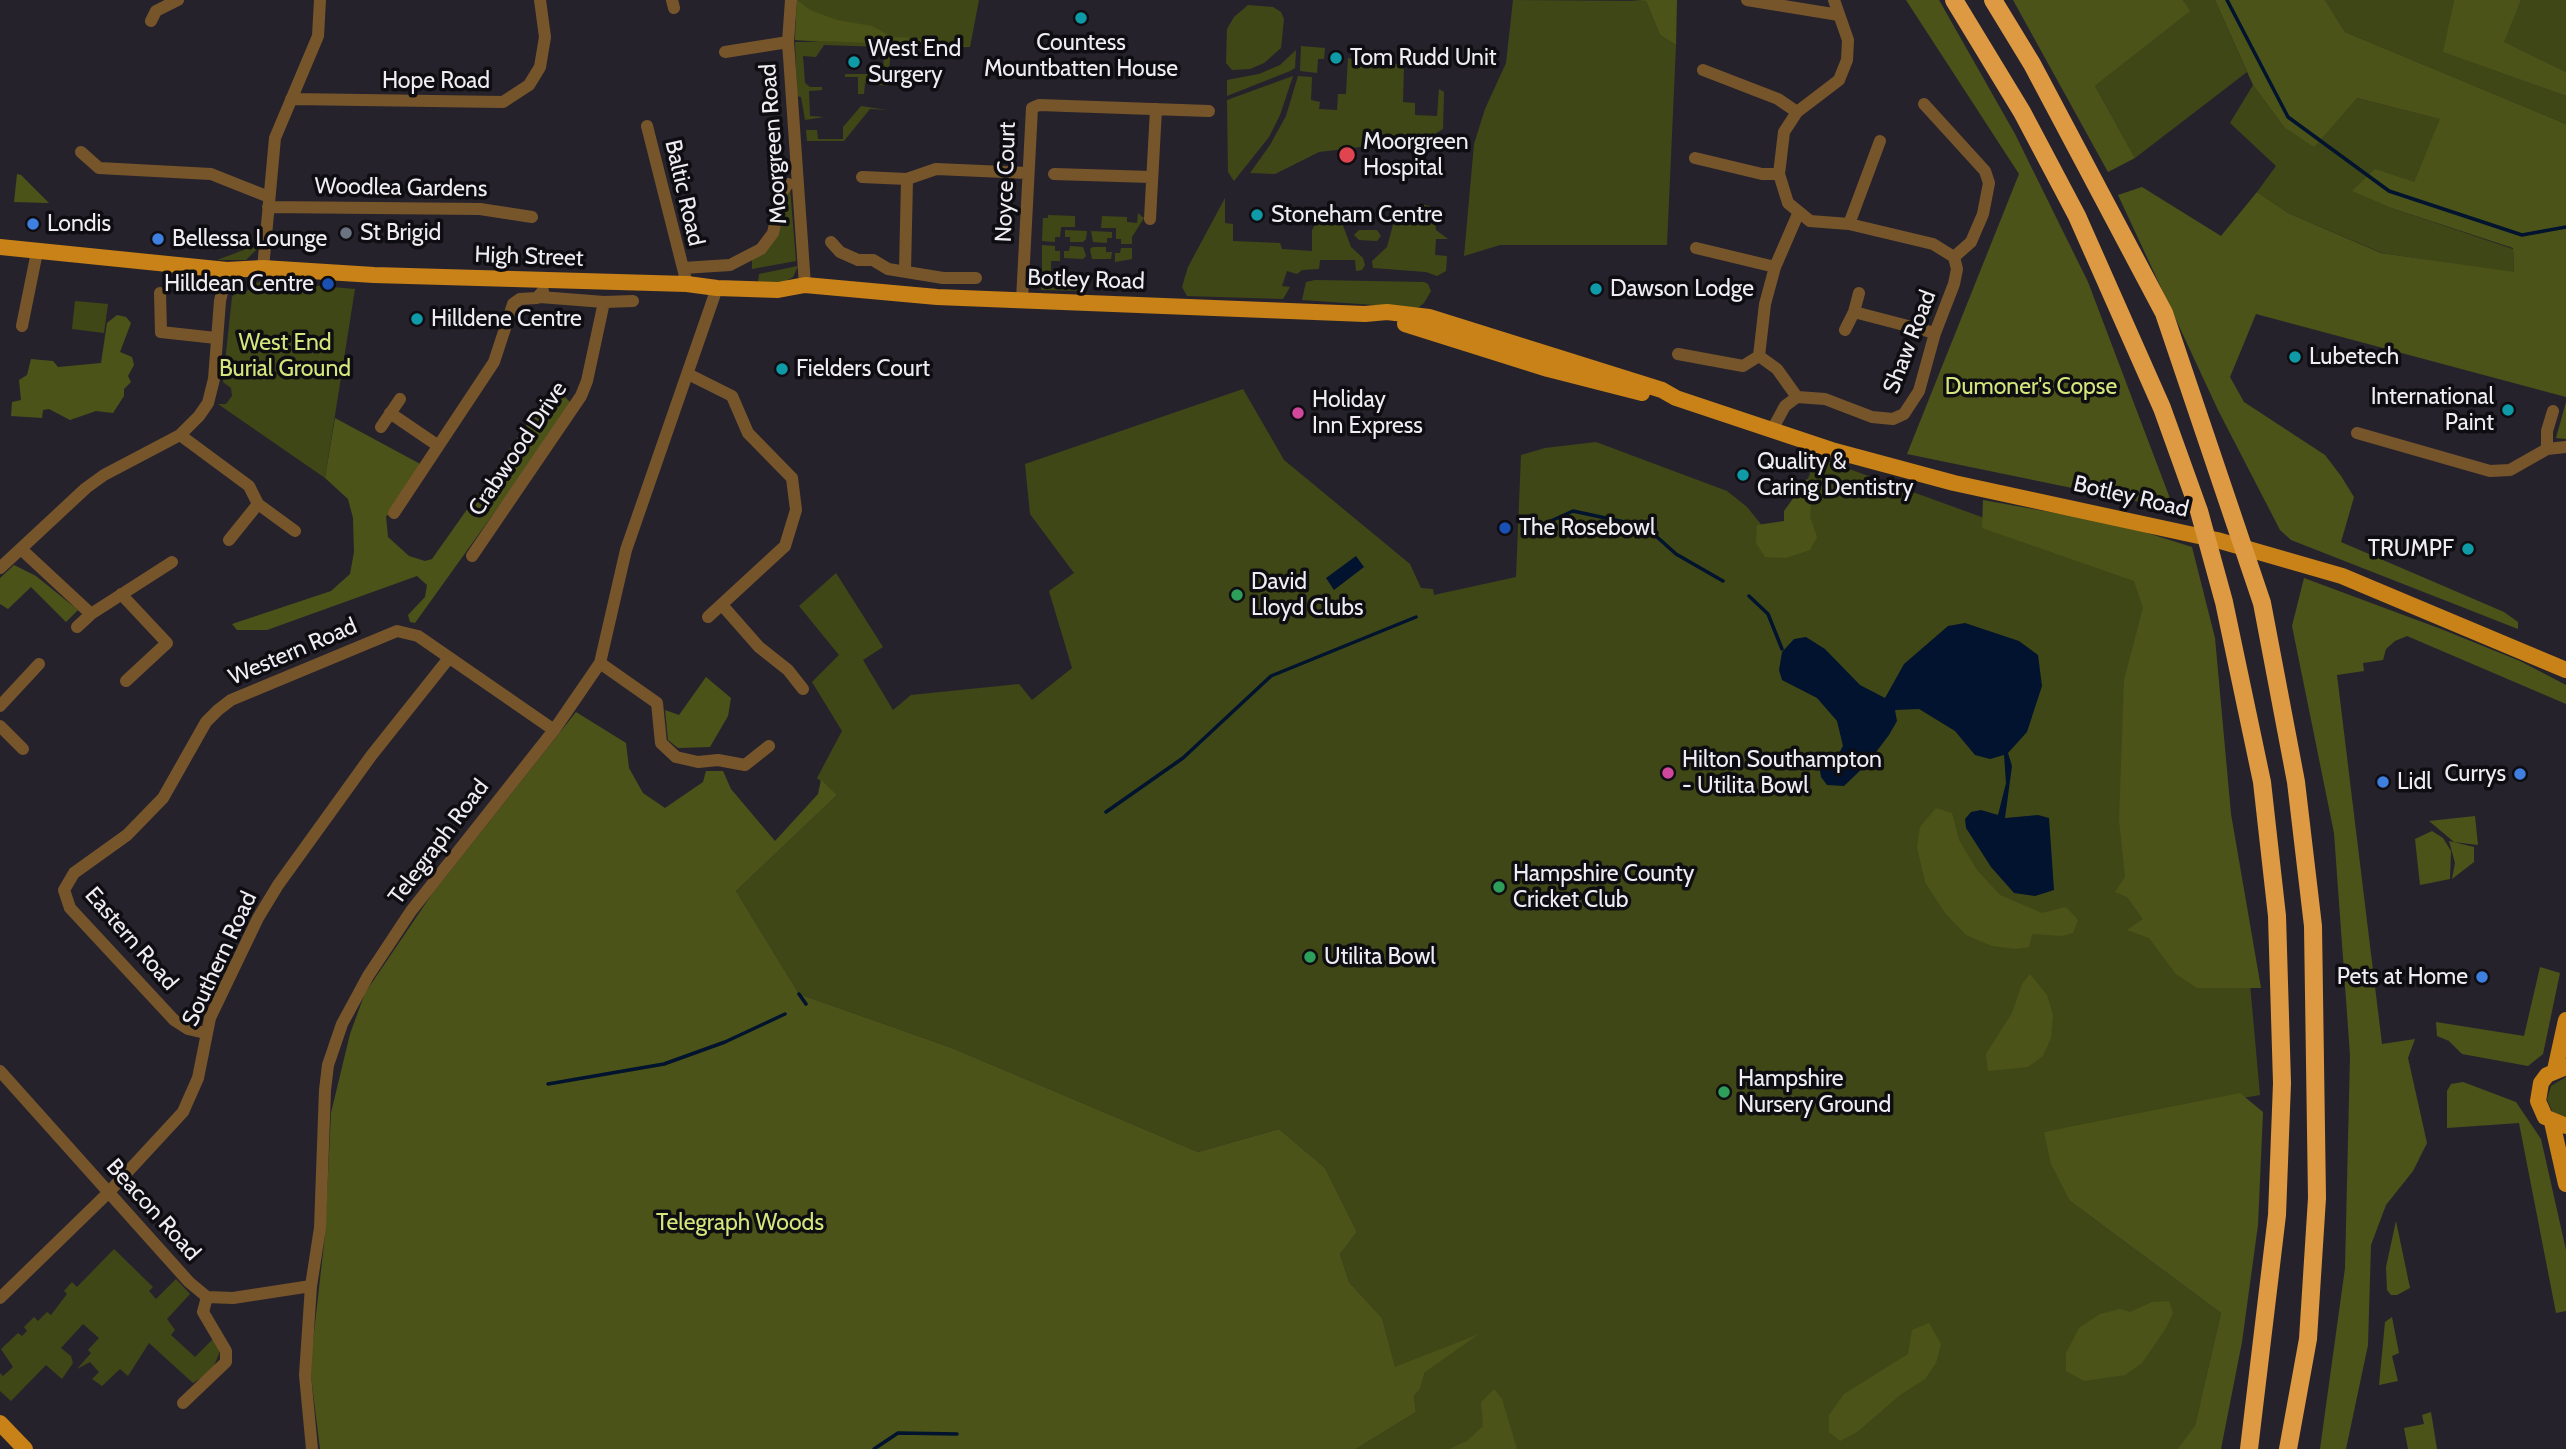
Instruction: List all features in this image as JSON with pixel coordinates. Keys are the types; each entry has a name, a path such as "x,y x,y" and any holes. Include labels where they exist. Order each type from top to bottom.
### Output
{"highway":[{"path":"1954,0 2029,123 2077,216 2162,408 2189,485 2224,602 2262,782 2277,916 2282,1083 2277,1215 2255,1407 2246,1449"},
{"path":"1993,0 2032,64 2164,313 2262,603 2297,782 2313,926 2317,1198 2298,1449"},
{"path":"2288,1449 2308,1339"}],"main road":[{"name":"High Street","path":"0,247 227,270 263,268 544,281 685,276 717,288 778,290 805,285"},
{"name":"Botley Road","path":"805,285 937,297 1365,314 1427,328 1605,385 1676,398 1772,430 1954,483 2128,519 2306,566 2409,602 2566,670"},
{"path":"2566,1020 2561,1069 2541,1083 2538,1093 2540,1109 2559,1124 2566,1184"},
{"path":"0,1423 25,1449"}],"street":[{"path":"151,22 156,10 178,0"},
{"path":"263,268 275,138 318,36 320,0"},
{"name":"Hope Road","path":"291,99 503,102 529,85 540,67 545,37 540,0"},
{"name":"Moorgreen Road","path":"791,0 788,42 805,285"},
{"path":"1747,0 1839,15"},
{"path":"1834,0 1848,40 1847,61 1839,80 1797,112 1784,132 1779,174 1788,203 1798,214 1810,221 1849,224 1933,244 1954,257 1971,242 1983,214 1989,183 1985,171 1924,104"},
{"path":"725,52 788,42"},
{"path":"1703,70 1778,99 1797,112"},
{"name":"Noyce Court","path":"1022,300 1032,108 1039,105 1156,109"},
{"path":"1150,219 1156,109 1209,111"},
{"name":"Baltic Road","path":"647,126 685,276 730,265 761,249 773,233 782,192 788,184"},
{"path":"1849,224 1880,142"},
{"path":"81,152 99,167 211,174 268,202"},
{"path":"1695,158 1762,174 1779,174"},
{"path":"862,177 907,179 936,169 1027,173"},
{"path":"1054,174 1151,177"},
{"path":"905,271 907,179"},
{"name":"Woodlea Gardens","path":"268,202 480,205 532,217"},
{"path":"1759,356 1761,320 1775,267 1798,214"},
{"path":"831,242 840,253 858,260 873,260 888,269 943,278 976,278"},
{"path":"1696,248 1775,267"},
{"path":"22,326 37,252"},
{"name":"Shaw Road","path":"1797,397 1825,400 1872,417 1897,418 1911,406 1919,391 1935,333 1954,284 1957,269 1954,257"},
{"path":"0,568 64,507 104,475 180,435 208,403 214,379 216,338 227,270"},
{"path":"540,297 544,281"},
{"name":"Telegraph Road","path":"312,1449 305,1375 311,1286 320,1228 325,1090 328,1065 342,1024 368,976 411,911 554,730 600,663 626,550 717,288"},
{"path":"160,293 161,332 216,338"},
{"path":"1845,330 1859,293"},
{"path":"394,513 494,362 513,304 520,299 540,297 633,302"},
{"name":"Crabwood Drive","path":"472,556 585,389 604,302"},
{"path":"1854,312 1935,333"},
{"path":"1678,354 1704,365 1743,366 1759,356"},
{"path":"1759,356 1777,369 1797,397 1785,406 1772,430"},
{"path":"688,374 732,396 748,433 792,478 796,510 785,546 708,617"},
{"path":"381,427 400,400"},
{"path":"2547,449 2547,431 2553,411"},
{"path":"390,413 437,445"},
{"path":"2357,433 2490,471 2510,470 2547,449 2566,447"},
{"path":"180,435 249,486 258,504 295,531"},
{"path":"229,540 258,504"},
{"path":"21,549 91,614"},
{"path":"77,627 91,614 172,562"},
{"path":"121,594 167,643 126,681"},
{"path":"722,606 760,647 788,670 803,689"},
{"name":"Western Road","path":"64,890 74,873 127,835 163,798 206,722 231,700 397,631 418,636 554,730"},
{"name":"Southern Road","path":"0,1298 108,1193 183,1112 198,1078 205,1033 258,918 278,885 371,756 449,658"},
{"path":"600,663 657,703 661,743 676,757 698,762 718,760 745,765 769,746"},
{"path":"0,706 39,664"},
{"path":"0,726 23,749"},
{"name":"Eastern Road","path":"64,890 70,908 174,1020 188,1029 205,1033"},
{"name":"Beacon Road","path":"0,1071 189,1282 207,1297"},
{"path":"183,1403 226,1362 226,1352 203,1312 207,1297 233,1298 311,1286"}],"green space":[{"path":"797,0 979,0 970,47 891,46 888,86 865,83 864,94 858,94 858,77 845,77 845,74 883,74 884,47 824,45 816,57 803,56 805,83 810,87 822,87 822,90 809,91 810,116 824,117 805,120 801,97 797,96 795,42 820,42 795,40"},
{"path":"797,0 810,10 837,20 872,26 892,37 935,39 970,47 795,40"},
{"path":"1513,0 1646,1 1660,35 1676,45 1667,245 1500,245 1464,256 1474,144 1485,109 1506,63"},
{"path":"1629,0 1677,0 1676,45 1660,35 1646,1"},
{"name":"Dumoner's Copse","path":"1906,0 1939,0 2015,134 2088,282 2174,509 1907,454 2019,174"},
{"path":"2013,0 2183,0 2190,11 2095,86 2135,158 2108,172"},
{"path":"2183,0 2215,0 2247,72 2135,158 2095,86 2189,11"},
{"path":"2215,0 2325,0 2345,32 2566,124 2566,397 2256,314 2230,377 2244,402 2325,455 2341,476 2354,497 2341,542 2504,612 2518,622 2518,629 2291,540 2280,530 2218,410 2118,195 2142,187 2221,236 2257,192 2288,213 2381,253 2514,272 2513,248 2391,208 2352,191 2375,169 2414,182 2440,119 2357,98 2314,147 2284,127 2253,85"},
{"path":"2325,0 2454,0 2444,52 2566,96 2566,124 2345,32"},
{"path":"2454,0 2521,0 2504,42 2566,72 2566,96 2443,52"},
{"path":"2521,0 2566,0 2566,72 2503,42"},
{"path":"1248,5 1273,7 1281,12 1284,19 1281,48 1264,63 1250,69 1232,70 1226,63 1227,29 1234,17"},
{"path":"1301,46 1325,48 1324,59 1318,59 1317,73 1300,71"},
{"path":"1296,50 1295,68 1227,96 1227,80 1259,74 1280,65"},
{"path":"1348,58 1371,63 1404,64 1403,102 1415,103 1415,115 1437,116 1439,89 1444,92 1443,129 1426,139 1319,152 1275,174 1250,173 1286,116 1298,76 1312,77 1311,100 1320,102 1319,109 1337,110 1338,94 1346,94"},
{"path":"1293,76 1280,115 1269,137 1234,181 1228,172 1227,100"},
{"path":"2253,85 2284,127 2357,98 2441,119 2414,182 2353,191 2391,208 2513,249 2514,273 2382,253 2288,213 2257,192 2276,166 2230,123"},
{"path":"861,106 887,110 870,109 844,141 807,141 806,130 817,130 818,139 843,139 843,127"},
{"path":"17,174 21,175 49,203 14,202"},
{"path":"790,188 796,261 752,269 752,259 781,210 786,209 786,199 783,198"},
{"path":"1225,198 1225,223 1233,224 1233,241 1280,243 1282,249 1312,251 1312,230 1316,223 1342,223 1351,247 1363,258 1365,265 1362,270 1356,271 1355,260 1320,260 1319,269 1302,270 1297,274 1287,271 1282,286 1290,287 1283,299 1187,296 1182,287 1188,267"},
{"path":"1417,203 1433,207 1436,230 1448,239 1436,239 1435,255 1447,256 1446,271 1437,276 1426,272 1373,268 1372,261 1387,247 1394,221 1416,221 1416,213 1389,209 1417,210"},
{"path":"1138,213 1144,218 1132,237 1132,244 1121,244 1121,239 1116,239 1116,228 1101,228 1102,216 1127,217 1127,222 1137,223"},
{"path":"1048,215 1075,216 1075,227 1061,227 1060,237 1055,237 1055,242 1042,241 1043,218 1048,218"},
{"path":"1065,230 1087,231 1086,239 1083,242 1070,242 1070,237 1065,237"},
{"path":"1359,230 1377,230 1381,236 1377,241 1359,240 1354,235"},
{"path":"1091,231 1112,232 1112,238 1107,238 1107,243 1093,242"},
{"path":"1042,245 1055,246 1055,251 1060,251 1060,261 1051,261 1051,276 1042,276"},
{"path":"1070,246 1083,247 1086,256 1083,259 1064,258 1064,251 1069,251"},
{"path":"259,247 246,260 217,260 249,248"},
{"path":"1106,247 1106,252 1112,252 1111,259 1092,259 1090,249"},
{"path":"1121,248 1132,248 1132,259 1115,262 1115,253 1120,253"},
{"path":"798,266 793,277 784,282 758,282 759,274"},
{"path":"1083,275 1085,291 1041,290 1041,278 1053,279 1053,287 1068,289 1078,287"},
{"name":"West End Burial Ground","path":"263,281 355,289 325,478 218,404 226,404 232,396 231,388 223,382 232,297 237,290 241,288 243,293 252,288 251,284"},
{"path":"1306,282 1424,282 1431,291 1418,308 1302,300"},
{"path":"75,301 108,304 104,333 72,329"},
{"path":"117,315 126,317 131,323 120,352 132,357 134,365 128,376 131,382 124,389 124,396 113,413 96,411 70,420 49,409 43,410 42,418 11,416 12,402 21,400 19,380 27,375 31,359 53,361 58,367 101,363 107,323"},
{"path":"1243,389 1284,460 1410,564 1421,588 1433,589 1434,595 1516,577 1521,455 1545,448 1596,442 1727,491 1747,507 1773,539 1801,498 1816,457 2161,582 2249,973 2260,1095 2044,1132 2070,1201 2221,1313 2190,1449 1356,1449 1416,1412 1414,1396 1420,1389 1425,1372 1395,1368 1382,1318 1349,1282 1340,1254 1357,1232 1325,1168 1279,1129 1198,1152 952,1048 799,994 736,891 837,795 817,778 842,731 812,682 839,655 799,606 836,573 883,647 863,660 893,710 911,695 1019,684 1032,700 1072,668 1049,591 1074,573 1030,514 1025,464"},
{"path":"547,396 564,396 572,404 415,623 410,622 408,615 425,597 427,585 417,576 267,630 237,630 232,624 331,591 350,574 354,552 353,518 348,499 325,478 335,418 424,466 394,513 386,516 388,537 409,556 425,561 432,559"},
{"path":"2566,402 2566,439 2556,438"},
{"path":"1807,479 1813,483 1810,517 1817,537 1810,550 1786,558 1765,557 1756,543 1757,525 1784,521 1784,511"},
{"path":"1983,500 2122,525 2192,547 2215,638 2231,814 2261,988 2197,988 2176,974 2149,938 2127,930 2143,919 2127,897 2115,892 2125,877 2119,820 2124,680 2143,608 2134,581 1982,528"},
{"path":"14,565 36,576 78,610 66,622 31,587 8,609 0,604 0,578"},
{"path":"2304,578 2520,661 2566,685 2566,704 2407,636 2386,649 2383,660 2363,663 2364,671 2337,675 2382,1044 2415,1039 2408,1058 2427,1143 2413,1171 2386,1205 2371,1245 2368,1345 2346,1449 2320,1449 2345,1268 2350,1055 2334,833 2292,626"},
{"path":"706,677 731,698 728,716 710,747 678,748 668,740 665,710 679,715"},
{"name":"Telegraph Woods","path":"576,712 626,743 629,768 643,793 665,808 703,782 706,771 723,771 731,789 775,841 818,794 821,780 837,795 736,891 799,994 952,1048 1198,1152 1279,1129 1325,1168 1357,1232 1340,1254 1349,1282 1382,1318 1395,1367 1479,1334 1425,1372 1420,1389 1414,1396 1416,1412 1356,1449 320,1449 310,1368 325,1235 331,1113 350,1034 365,993 432,894"},
{"path":"1936,808 1952,813 1959,840 1977,870 2000,895 2042,913 2066,907 2078,920 2073,933 2062,936 2032,934 2029,947 2016,949 1992,946 1966,935 1945,913 1925,882 1917,847 1920,827"},
{"path":"2475,816 2478,845 2454,842 2429,821"},
{"path":"2432,831 2443,838 2451,851 2450,879 2420,885 2415,839"},
{"path":"2449,841 2474,847 2474,862 2452,879 2455,863"},
{"path":"2540,967 2560,973 2543,1054 2528,1066 2462,1054 2449,1041 2437,1036 2436,1022 2524,1036"},
{"path":"2030,974 2047,995 2053,1015 2051,1038 2043,1056 2028,1067 1988,1071 1986,1054 2012,1013 2022,984"},
{"path":"2566,1077 2566,1118 2552,1111 2547,1099 2551,1086"},
{"path":"2463,1082 2516,1102 2541,1139 2566,1250 2566,1311 2556,1313 2519,1123 2447,1128 2447,1091 2451,1084"},
{"path":"2240,1093 2263,1112 2258,1225 2242,1342 2221,1449 2178,1449 2195,1426 2221,1313 2070,1201 2051,1164 2044,1132"},
{"path":"2396,1221 2410,1288 2391,1295 2387,1290 2386,1267"},
{"path":"114,1249 153,1287 149,1291 156,1299 176,1279 190,1294 167,1319 175,1330 171,1335 195,1357 213,1339 220,1351 212,1371 193,1383 149,1343 128,1376 120,1369 102,1386 92,1379 99,1372 90,1362 77,1369 91,1353 88,1350 99,1338 83,1324 61,1348 71,1356 73,1363 62,1379 46,1365 11,1401 0,1391 0,1373 3,1376 13,1367 1,1349 18,1333 22,1336 27,1331 24,1327 34,1317 38,1321 47,1312 51,1315 67,1294 64,1291 72,1282 77,1287"},
{"path":"2169,1301 2173,1313 2166,1328 2142,1363 2125,1375 2084,1381 2066,1371 2066,1353 2079,1328 2100,1314 2120,1309 2130,1312 2152,1302"},
{"path":"2392,1317 2399,1353 2392,1356 2398,1381 2379,1385 2385,1322"},
{"path":"1929,1323 1941,1344 1936,1363 1925,1379 1900,1395 1857,1432 1840,1441 1829,1432 1829,1415 1844,1394 1908,1354 1912,1330"},
{"path":"1494,1389 1502,1399 1517,1449 1449,1449 1467,1441 1483,1426 1481,1402"},
{"path":"2431,1412 2437,1449 2408,1449 2404,1428 2424,1424 2422,1415"}],"water":[{"path":"1356,556 1364,567 1334,590 1326,578"},
{"path":"1965,623 2019,641 2038,655 2042,686 2027,732 2008,753 2012,766 2005,818 2038,815 2049,818 2054,890 2035,896 2014,893 1991,867 1966,828 1965,819 1971,812 1981,810 1998,815 2006,783 2004,755 1990,759 1975,755 1955,731 1919,709 1895,710 1897,721 1867,764 1844,786 1827,785 1821,777 1819,764 1824,758 1838,755 1843,746 1837,721 1817,698 1782,680 1779,670 1782,652 1794,639 1806,637 1825,649 1860,685 1885,698 1904,664 1948,626"}],"waterway":[{"path":"2227,0 2288,117 2389,191 2522,235 2566,227"},
{"path":"1531,530 1573,511 1629,523 1656,536 1676,554 1723,581"},
{"path":"1749,596 1768,614 1782,649"},
{"path":"1106,812 1183,758 1271,676 1416,617"},
{"path":"799,994 806,1004"},
{"path":"548,1084 664,1064 725,1042 785,1014"},
{"path":"874,1449 898,1433 957,1434"}],"place":[{"name":"Countess Mountbatten House","path":"1081,18"},
{"name":"Tom Rudd Unit","path":"1336,58"},
{"name":"West End Surgery","path":"854,62"},
{"name":"Moorgreen Hospital","path":"1347,155"},
{"name":"Stoneham Centre","path":"1257,215"},
{"name":"Londis","path":"33,224"},
{"name":"St Brigid","path":"346,233"},
{"name":"Bellessa Lounge","path":"158,239"},
{"name":"Hilldean Centre","path":"328,284"},
{"name":"Dawson Lodge","path":"1596,289"},
{"name":"Hilldene Centre","path":"417,319"},
{"name":"Lubetech","path":"2295,357"},
{"name":"Fielders Court","path":"782,369"},
{"name":"International Paint","path":"2508,410"},
{"name":"Holiday Inn Express","path":"1298,413"},
{"name":"Quality & Caring Dentistry","path":"1743,475"},
{"name":"The Rosebowl","path":"1505,528"},
{"name":"TRUMPF","path":"2468,549"},
{"name":"David Lloyd Clubs","path":"1237,595"},
{"name":"Hilton Southampton - Utilita Bowl","path":"1668,773"},
{"name":"Currys","path":"2520,774"},
{"name":"Lidl","path":"2383,782"},
{"name":"Hampshire County Cricket Club","path":"1499,887"},
{"name":"Utilita Bowl","path":"1310,957"},
{"name":"Pets at Home","path":"2482,977"},
{"name":"Hampshire Nursery Ground","path":"1724,1092"}]}
